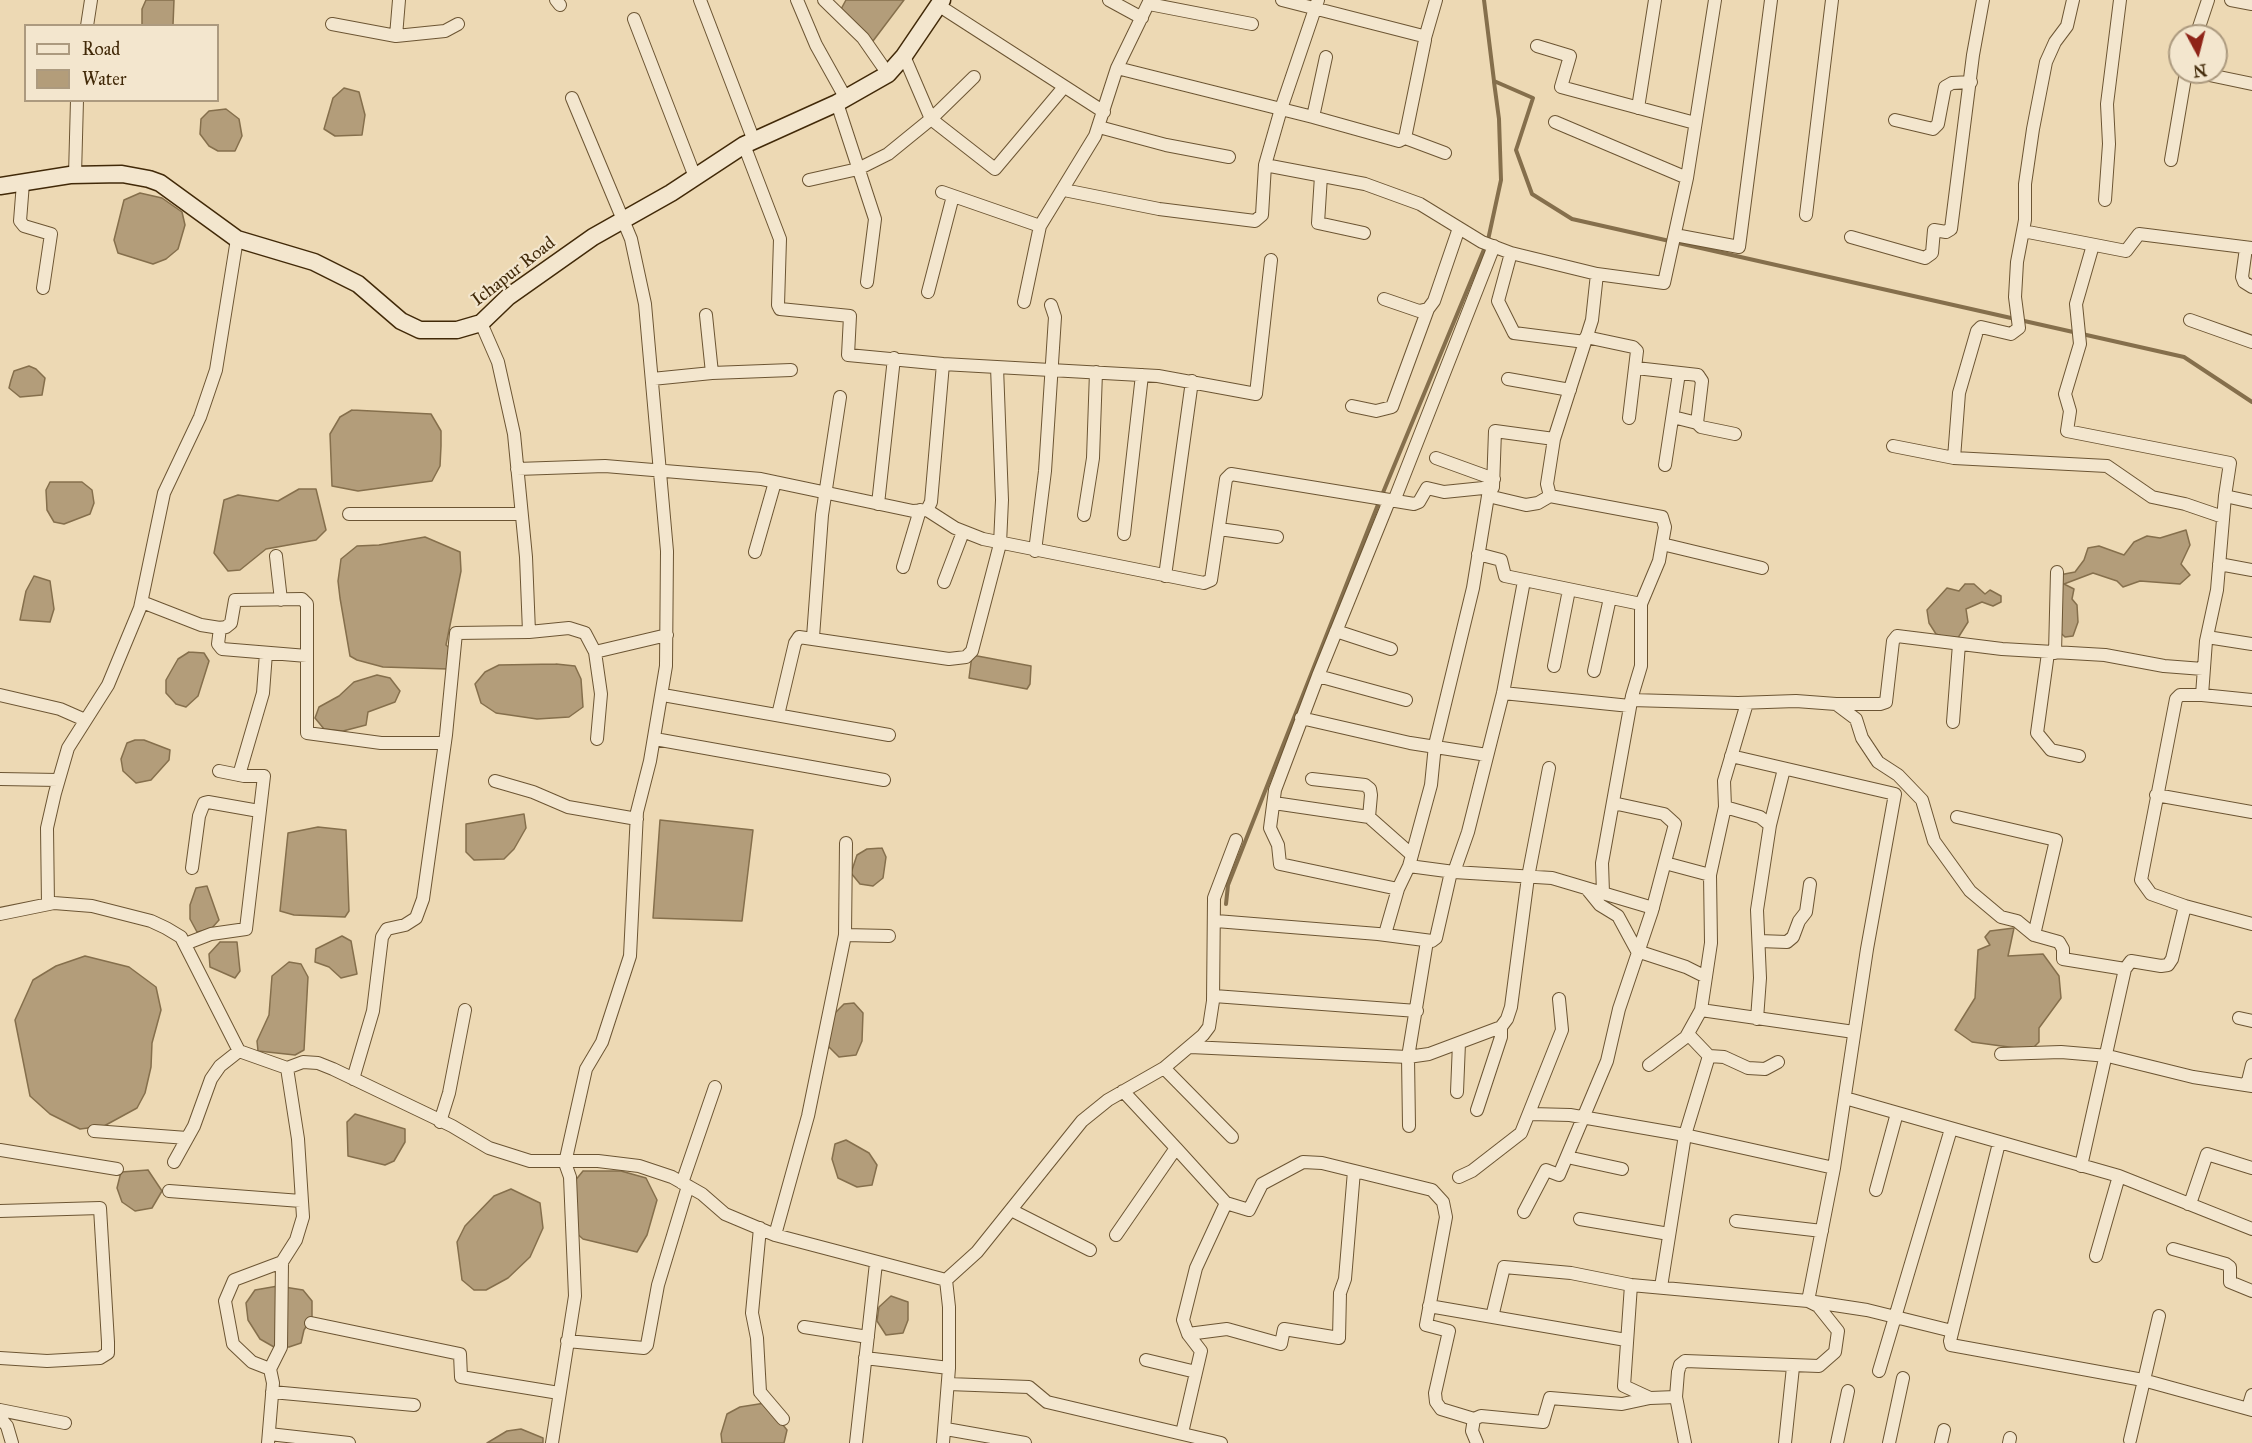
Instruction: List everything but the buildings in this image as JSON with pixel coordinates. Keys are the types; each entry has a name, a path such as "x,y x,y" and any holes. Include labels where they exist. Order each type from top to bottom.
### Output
{"street":[{"path":"87,24 91,0"},
{"path":"396,36 399,0"},
{"path":"700,0 780,239 778,305 780,309 850,316 848,355 942,364 1142,375 1192,381 1256,394 1271,260"},
{"path":"797,0 841,100 858,169 874,219 867,282"},
{"path":"824,0 863,38 888,74"},
{"path":"1109,0 1142,18"},
{"path":"1282,0 1317,5 1425,38"},
{"path":"1117,68 1400,141 1405,138 1425,38 1436,0"},
{"path":"1638,108 1655,0"},
{"path":"1265,165 1365,184 1409,200 1488,244 1511,253 1597,274 1664,283 1687,178 1715,0"},
{"path":"1675,240 1739,247 1771,0"},
{"path":"1806,215 1832,0"},
{"path":"1851,237 1925,258 1931,256 1934,231 1951,230 1983,0"},
{"path":"1954,458 1959,393 1977,331 1981,327 2011,334 2019,328 2015,297 2023,231 2025,184 2042,78 2050,51 2067,26 2073,0"},
{"path":"2104,200 2109,144 2107,104 2120,0"},
{"path":"2200,24 2208,0"},
{"path":"2230,0 2252,4"},
{"path":"1024,302 1040,226 1064,190 1099,127 1117,68 1149,2 1252,24"},
{"path":"940,3 1104,112"},
{"name":"Ichapur Road","path":"0,186 75,175 122,174 160,183 237,239 323,267 358,284 400,321 420,330 457,330 481,323 508,297 593,237 749,143 841,100 888,74 904,56 940,3"},
{"path":"1064,190 1159,209 1255,221 1262,214 1265,165 1281,109 1317,5"},
{"path":"634,19 695,177"},
{"path":"332,24 396,36 445,31 458,24"},
{"path":"1537,46 1570,56 1561,87 1695,123"},
{"path":"904,56 931,119 995,169 1064,87"},
{"path":"1313,117 1326,57"},
{"path":"809,180 858,169 888,154 931,119 974,77"},
{"path":"2228,79 2252,84"},
{"path":"1895,120 1933,129 1938,124 1945,87 1952,83 1971,82"},
{"path":"2171,160 2184,84"},
{"path":"552,1443 575,1296 570,1177 566,1163 586,1069 602,1042 630,956 637,819 663,695 667,635 667,551 645,304 631,239 572,98"},
{"path":"75,175 77,102"},
{"path":"1555,122 1687,178"},
{"path":"1099,127 1166,145 1229,157"},
{"path":"1405,138 1445,153"},
{"path":"1321,176 1318,223 1364,233"},
{"path":"23,183 20,221 24,226 46,230 51,237 43,288"},
{"path":"927,292 948,194 1040,226"},
{"path":"1352,406 1376,411 1392,408 1460,228"},
{"path":"2023,231 2126,251 2136,236 2143,234 2249,248 2242,277 2244,282 2252,287"},
{"path":"48,904 47,828 58,780 68,748 108,685 142,602 164,493 200,417 216,370 237,239"},
{"path":"1398,890 1280,864 1278,845 1270,828 1275,790 1385,500 1488,244"},
{"path":"2093,245 2076,303 2080,344 2065,394 2070,411 2067,431 2230,463 2217,591 2207,637 2202,695"},
{"path":"1511,253 1498,301 1514,333 1586,340 1634,347 1638,351 1629,418"},
{"path":"1550,496 1547,484 1554,439 1592,320 1597,274"},
{"path":"1384,299 1419,311 1428,309"},
{"path":"1035,550 1045,471 1054,317 1051,305"},
{"path":"706,315 712,373"},
{"path":"2190,320 2252,342"},
{"path":"481,323 498,362 514,434 528,578 530,632"},
{"path":"878,504 894,358"},
{"path":"903,567 923,510 931,502 942,364"},
{"path":"778,716 795,643 799,637 813,637 949,659 966,657 972,651 1000,544 1002,500 997,367"},
{"path":"1636,368 1698,375 1702,381 1696,423"},
{"path":"652,380 712,373 791,370"},
{"path":"1084,515 1093,459 1096,372"},
{"path":"1665,465 1679,373"},
{"path":"1124,534 1142,375"},
{"path":"1508,379 1570,390"},
{"path":"1165,576 1192,381"},
{"path":"813,637 822,515 840,397"},
{"path":"1673,417 1696,423 1701,427 1735,434"},
{"path":"1385,934 1410,860 1431,785 1435,745 1473,588 1492,487 1496,431 1554,439"},
{"path":"1893,446 1954,458 2107,466 2152,497 2185,504 2223,517"},
{"path":"1436,458 1526,505 1538,503 1550,496 1662,517 1665,527 1659,561 1641,604 1641,666 1631,703 1602,863 1603,893"},
{"path":"517,469 605,466 775,482 878,504 923,510 963,532 1000,544 1209,583 1226,479 1231,474 1414,504 1419,502 1428,488 1444,492 1492,487"},
{"path":"755,552 775,482"},
{"path":"2225,496 2252,502"},
{"path":"349,514 521,514"},
{"path":"1219,529 1277,537"},
{"path":"944,582 963,532"},
{"path":"1662,544 1762,568"},
{"path":"1478,554 1499,559 1505,576 1641,604"},
{"path":"276,556 281,600"},
{"path":"2219,564 2252,570"},
{"path":"2057,572 2051,653 2037,733 2051,750 2079,756"},
{"path":"1216,921 1385,934 1427,941 1436,938 1452,872 1468,832 1503,693 1524,581"},
{"path":"1554,666 1569,590"},
{"path":"1594,671 1610,598"},
{"path":"142,602 201,625 220,628 231,623 236,600 306,602 308,733 381,743 445,743"},
{"path":"220,628 218,644 222,649 307,656"},
{"path":"353,1079 373,1011 382,937 387,929 405,925 416,918 423,899 445,743 456,633 579,629 585,633 595,652 601,694 597,739"},
{"path":"1336,631 1391,649"},
{"path":"595,652 667,635"},
{"path":"1503,693 1631,703 1796,701 1880,704 1886,702 1893,641 1897,636 2051,653 2105,656 2164,666 2203,669"},
{"path":"2207,637 2252,644"},
{"path":"1953,722 1959,644"},
{"path":"239,775 263,693 266,653"},
{"path":"1318,676 1406,700"},
{"path":"0,695 60,709 85,720"},
{"path":"663,695 889,735"},
{"path":"2252,700 2202,695 2180,695 2176,699 2141,880 2151,894 2185,906 2252,924"},
{"path":"1649,1065 1688,1034 1701,1010 1711,943 1710,874 1725,807 1724,781 1747,703"},
{"path":"1836,704 1856,719 1862,738 1878,762 1898,775 1922,800 1934,841 1970,891 2001,917 2017,921 2034,935 2059,942 2063,950 2062,959 2125,969"},
{"path":"1301,718 1410,743 1435,745 1487,755"},
{"path":"655,739 884,780"},
{"path":"1731,756 1895,794 1854,1032 1834,1168 1808,1301"},
{"path":"1190,1047 1408,1057 1429,1054 1501,1027 1508,1019 1511,1007 1528,877 1549,768"},
{"path":"1757,1019 1759,941 1757,910 1770,825 1785,768"},
{"path":"185,944 212,934 246,930 264,776 219,771"},
{"path":"0,779 58,780"},
{"path":"1312,779 1365,785 1370,789 1371,795 1369,817"},
{"path":"495,781 533,792 568,807 637,819"},
{"path":"2156,795 2252,812"},
{"path":"192,868 204,803 259,811"},
{"path":"1274,803 1369,817 1410,860 1452,872 1552,878 1653,908"},
{"path":"1524,1212 1546,1170 1560,1175 1607,1061 1637,951 1653,908 1675,824 1664,814 1613,803"},
{"path":"1725,807 1760,817 1770,825"},
{"path":"1957,817 2056,840 2034,935"},
{"path":"946,1280 977,1252 1082,1121 1123,1091 1164,1068 1190,1047 1209,1027 1214,996 1216,921 1214,898 1236,840"},
{"path":"775,1235 808,1116 845,935 846,843"},
{"path":"1665,863 1710,874"},
{"path":"1759,941 1787,942 1793,938 1799,921 1806,912 1810,884"},
{"path":"1587,889 1600,905 1618,916 1637,951 1686,967 1706,977"},
{"path":"0,914 48,904 92,906 151,921 181,937 239,1051 286,1068 303,1062 318,1063 452,1126 489,1148 530,1161 566,1163 598,1161 639,1166 685,1184 702,1194 725,1214 775,1235 946,1280"},
{"path":"2081,1166 2108,1056 2125,969 2131,961 2161,966 2168,964 2172,959 2185,906"},
{"path":"845,935 889,936"},
{"path":"1408,1126 1408,1057 1427,941"},
{"path":"1214,996 1417,1011"},
{"path":"1459,1178 1521,1133 1531,1114 1562,1030 1559,999"},
{"path":"440,1122 449,1093 465,1010"},
{"path":"1701,1010 1854,1032"},
{"path":"1478,1110 1501,1037 1501,1027"},
{"path":"1688,1034 1709,1056 1724,1058 1748,1068 1765,1070 1779,1062"},
{"path":"1457,1092 1459,1043"},
{"path":"174,1162 187,1138 211,1079 220,1066 239,1051"},
{"path":"2001,1054 2061,1052 2108,1056 2193,1077 2249,1086 2252,1065"},
{"path":"1660,1287 1685,1135 1709,1056"},
{"path":"286,1068 298,1139 303,1217 296,1240 282,1262 281,1347 270,1369 272,1392 268,1439 349,1443"},
{"path":"1164,1068 1232,1137"},
{"path":"567,1341 644,1348 647,1346 658,1285 685,1184 716,1088"},
{"path":"1123,1091 1226,1203 1249,1210 1262,1184 1303,1162 1322,1163 1432,1190 1443,1202 1446,1217 1426,1325 1449,1331 1435,1393 1436,1402 1441,1409 1474,1419 1481,1416 1543,1422 1550,1398 1622,1404 1650,1398 1676,1397"},
{"path":"1845,1098 2119,1176 2252,1229"},
{"path":"1876,1190 1897,1113"},
{"path":"1531,1114 1584,1117 1685,1135 1834,1168"},
{"path":"1879,1371 1951,1129"},
{"path":"94,1131 187,1138"},
{"path":"1999,1143 1952,1331 1951,1345 2143,1380 2250,1409 2252,1395"},
{"path":"1116,1235 1176,1148"},
{"path":"0,1150 117,1168"},
{"path":"2188,1204 2207,1154 2252,1168"},
{"path":"1567,1157 1622,1169"},
{"path":"1188,1334 1227,1329 1281,1344 1284,1329 1339,1338 1340,1293 1345,1279 1354,1171"},
{"path":"2096,1256 2119,1176"},
{"path":"169,1191 301,1201"},
{"path":"1182,1434 1201,1351 1188,1334 1183,1320 1196,1268 1226,1203"},
{"path":"0,1210 100,1208 108,1353 100,1358 47,1361 0,1358"},
{"path":"1011,1210 1089,1250"},
{"path":"1580,1220 1669,1234"},
{"path":"1737,1221 1822,1232"},
{"path":"760,1227 752,1313 757,1338 760,1392 783,1419"},
{"path":"2173,1249 2226,1264 2230,1267 2230,1282 2252,1291"},
{"path":"270,1369 252,1362 233,1344 225,1300 234,1280 282,1262"},
{"path":"856,1443 876,1263"},
{"path":"1492,1317 1503,1267 1571,1273 1631,1285 1808,1301 1895,1317 1952,1331"},
{"path":"943,1443 949,1368 949,1307 946,1280"},
{"path":"1631,1285 1624,1386 1650,1398"},
{"path":"1685,1443 1676,1397 1678,1372 1685,1361 1793,1367 1819,1366 1834,1352 1838,1330 1818,1306 1808,1301"},
{"path":"1429,1306 1626,1340"},
{"path":"2130,1440 2159,1316"},
{"path":"311,1323 460,1354 461,1377 559,1393"},
{"path":"804,1327 868,1337"},
{"path":"865,1358 949,1368"},
{"path":"1146,1360 1196,1372"},
{"path":"1785,1443 1793,1367"},
{"path":"1889,1443 1903,1378"},
{"path":"948,1384 1029,1388 1047,1402 1221,1443"},
{"path":"1837,1443 1848,1391"},
{"path":"272,1392 414,1405"},
{"path":"0,1410 65,1423"},
{"path":"0,1418 7,1426 12,1443"},
{"path":"1474,1419 1472,1431 1478,1443"},
{"path":"946,1428 1025,1443"},
{"path":"1941,1443 1944,1430"}],"water":[{"path":"146,0 174,0 173,24 142,24 142,9"},
{"path":"846,0 904,0 873,41 840,11"},
{"path":"344,88 359,92 365,115 362,135 335,136 324,129 333,98"},
{"path":"226,109 239,119 242,136 235,151 218,151 209,146 200,134 201,119 209,111"},
{"path":"140,193 162,198 182,212 185,225 178,249 166,259 153,264 118,253 114,240 124,200"},
{"path":"29,366 45,378 42,395 20,397 9,388 11,380 14,371"},
{"path":"352,410 431,414 441,431 440,466 432,481 358,491 332,486 330,434 340,417"},
{"path":"50,482 82,482 92,490 94,503 90,514 64,524 54,522 47,510 46,490"},
{"path":"299,489 316,489 326,530 316,540 266,549 240,570 228,571 214,553 224,500 238,495 278,501"},
{"path":"2186,530 2190,545 2181,564 2190,575 2180,584 2140,581 2123,587 2117,581 2093,573 2064,584 2074,589 2072,599 2077,605 2078,622 2073,636 2065,637 2051,624 2054,576 2075,572 2084,560 2088,548 2099,546 2124,555 2134,542 2147,536 2160,538"},
{"path":"425,537 460,552 461,571 446,645 453,651 448,669 383,667 350,656 338,581 341,559 357,546 379,545"},
{"path":"34,576 50,581 54,609 50,622 20,620 26,591"},
{"path":"1965,584 1974,584 1985,594 1990,590 2001,596 2001,602 1993,606 1982,602 1966,609 1968,622 1956,641 1936,634 1929,623 1927,610 1947,588 1959,591"},
{"path":"189,652 204,653 209,661 198,696 186,707 176,704 166,693 166,680 178,659"},
{"path":"972,655 1031,666 1030,684 1027,689 969,678"},
{"path":"499,665 575,666 581,679 583,707 569,717 537,719 496,713 481,703 475,684 485,672"},
{"path":"377,675 390,678 400,691 395,702 368,712 366,725 343,731 324,729 315,718 319,707 339,696 354,682"},
{"path":"144,740 170,750 169,760 151,780 136,783 123,771 121,759 127,743"},
{"path":"524,814 526,828 514,849 504,859 474,860 466,852 466,824"},
{"path":"660,820 753,830 742,921 653,918"},
{"path":"318,827 346,830 349,911 345,917 294,915 280,911 288,833"},
{"path":"882,848 886,857 883,878 873,886 860,884 851,873 857,855 867,849"},
{"path":"207,886 219,920 211,929 197,932 190,919 190,905 196,888"},
{"path":"2014,928 2008,956 2043,954 2059,976 2061,998 2039,1028 2039,1042 2031,1050 1972,1042 1955,1030 1975,998 1978,950 1990,945 1985,937 1990,931"},
{"path":"342,936 351,941 357,974 341,978 329,967 315,962 316,949"},
{"path":"220,942 237,942 240,971 235,978 210,967 209,954"},
{"path":"85,956 129,967 156,987 161,1010 152,1043 151,1067 145,1093 137,1108 104,1126 80,1129 50,1114 30,1096 15,1020 33,980 56,966"},
{"path":"289,962 301,964 308,977 304,1050 295,1055 258,1051 257,1041 269,1015 272,976"},
{"path":"854,1003 863,1013 862,1041 856,1055 839,1057 827,1045 833,1015 844,1004"},
{"path":"355,1114 405,1129 405,1142 394,1161 385,1165 348,1156 347,1122"},
{"path":"846,1140 869,1153 877,1165 872,1185 857,1187 838,1178 832,1159 835,1144"},
{"path":"148,1170 162,1191 152,1208 135,1211 122,1202 117,1188 121,1172"},
{"path":"583,1171 621,1171 646,1178 657,1200 647,1235 637,1252 583,1239 574,1231 574,1182"},
{"path":"511,1189 540,1203 543,1228 530,1257 508,1278 486,1290 474,1290 462,1280 457,1242 465,1226 494,1196"},
{"path":"278,1286 303,1290 312,1301 312,1317 304,1330 301,1343 289,1347 274,1347 260,1339 248,1320 246,1303 255,1290"},
{"path":"891,1296 908,1302 908,1320 903,1333 886,1335 877,1321 879,1307"},
{"path":"765,1403 787,1430 784,1443 722,1443 721,1434 727,1414 740,1407"},
{"path":"521,1429 543,1438 543,1443 487,1443 507,1431"}],"waterway":[{"path":"1484,0 1494,81 1533,98 1516,150 1532,194 1572,219 2184,357 2252,402"},
{"path":"1488,240 1501,180 1499,119 1494,82"},
{"path":"1382,495 1485,247"},
{"path":"1226,904 1228,885 1379,502"}]}
